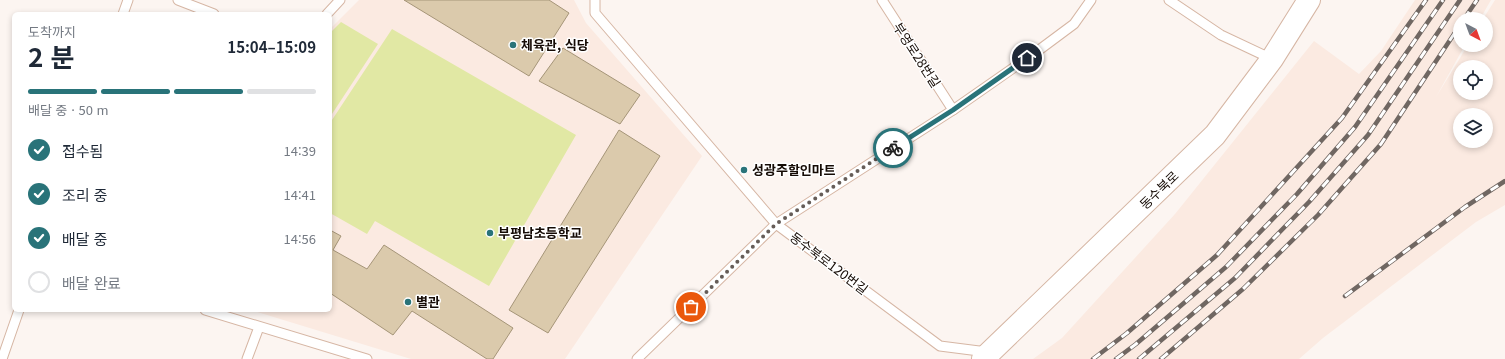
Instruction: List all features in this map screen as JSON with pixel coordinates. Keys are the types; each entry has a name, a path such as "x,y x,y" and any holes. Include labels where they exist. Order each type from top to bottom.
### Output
{"street":[{"name":"동수북로","path":"987,355 1216,135 1272,59 1309,0"}],"lane":[{"path":"124,12 128,0"},
{"path":"178,0 209,12"},
{"path":"329,12 340,0"},
{"name":"동수북로120번길","path":"595,0 596,13 776,224 940,346 987,355"},
{"name":"부영로28번길","path":"882,0 953,110"},
{"path":"637,359 776,224 953,110 1039,50 1074,24 1091,0"},
{"path":"1169,0 1221,35 1272,59"},
{"path":"2,359 18,312"},
{"path":"211,312 367,359"},
{"path":"247,359 259,327"}],"shaded area":[{"name":"부평남초등학교","path":"359,0 574,0 586,23 702,156 565,359 411,359 258,312 332,312 332,27"},
{"path":"1415,0 1491,0 1484,12 1453,12 1453,52 1461,52 1457,60 1453,60 1453,67 1436,97 1453,69 1453,100 1493,100 1493,60 1459,60 1464,52 1493,52 1493,12 1487,12 1495,0 1505,0 1505,205 1476,222 1323,338 1299,359 1033,359 1062,338 1175,214 1314,41 1359,74 1381,51"}],"green space":[{"path":"341,22 378,44 332,114 332,31"},
{"path":"392,29 576,135 489,286 375,221 367,234 332,214 332,120"}],"building":[{"name":"체육관, 식당","path":"404,0 549,0 569,13 529,76"},
{"path":"563,48 640,95 620,124 539,81"},
{"path":"619,130 660,156 548,333 509,310"},
{"name":"별관","path":"332,231 341,236 333,250 367,269 384,245 513,328 493,359 487,359 412,311 393,335 332,294"}],"railway":[{"path":"1093,359 1127,333 1217,255 1342,118 1426,0"},
{"path":"1116,359 1136,344 1226,267 1297,194 1355,127 1443,0"},
{"path":"1139,359 1235,278 1309,202 1368,135 1460,0"},
{"path":"1469,12 1477,0"},
{"path":"1161,359 1243,289 1318,215 1381,144 1453,36"},
{"path":"1345,296 1465,207 1505,181"}],"way so far":[{"path":"691,307 776,224 893,148"}],"place":[{"name":"체육관, 식당","path":"513,45"},
{"name":"성광주할인마트","path":"744,170"},
{"name":"부평남초등학교","path":"490,233"},
{"name":"별관","path":"408,302"}],"route":[{"path":"893,148 953,110 1027,58"}]}
